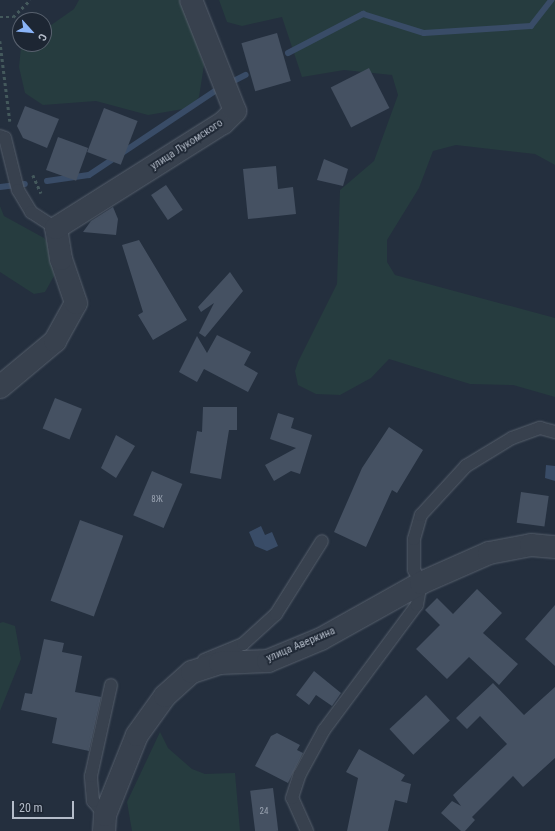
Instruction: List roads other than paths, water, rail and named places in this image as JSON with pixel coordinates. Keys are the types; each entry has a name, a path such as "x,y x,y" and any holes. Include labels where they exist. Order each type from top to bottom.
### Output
{"street":[{"name":"улица Лукомского","path":"56,228 223,123 234,111 190,0"},
{"path":"0,387 55,341 76,304 73,291 61,259 56,228"},
{"name":"улица Аверкина","path":"104,823 137,735 165,696 192,672 220,663 268,661 344,627 421,583 489,553 531,545 555,547"}],"lane":[{"path":"0,136 5,138 18,190 31,212 56,228"},
{"path":"307,831 292,798 300,774 324,730 417,605 421,583 414,570 414,539 421,515 443,487 466,466 512,438 540,428 555,432"},
{"path":"192,672 208,656 243,644 276,614 322,541"},
{"path":"104,823 93,801 91,776 111,685"}],"water":[{"path":"546,465 555,466 555,481 545,478"},
{"path":"261,526 265,535 272,532 278,546 267,551 255,546 249,532"}],"waterway":[{"path":"288,53 363,14 424,33 531,26 551,0"},
{"path":"47,181 89,175 218,89 246,75"},
{"path":"0,187 25,184"}]}
